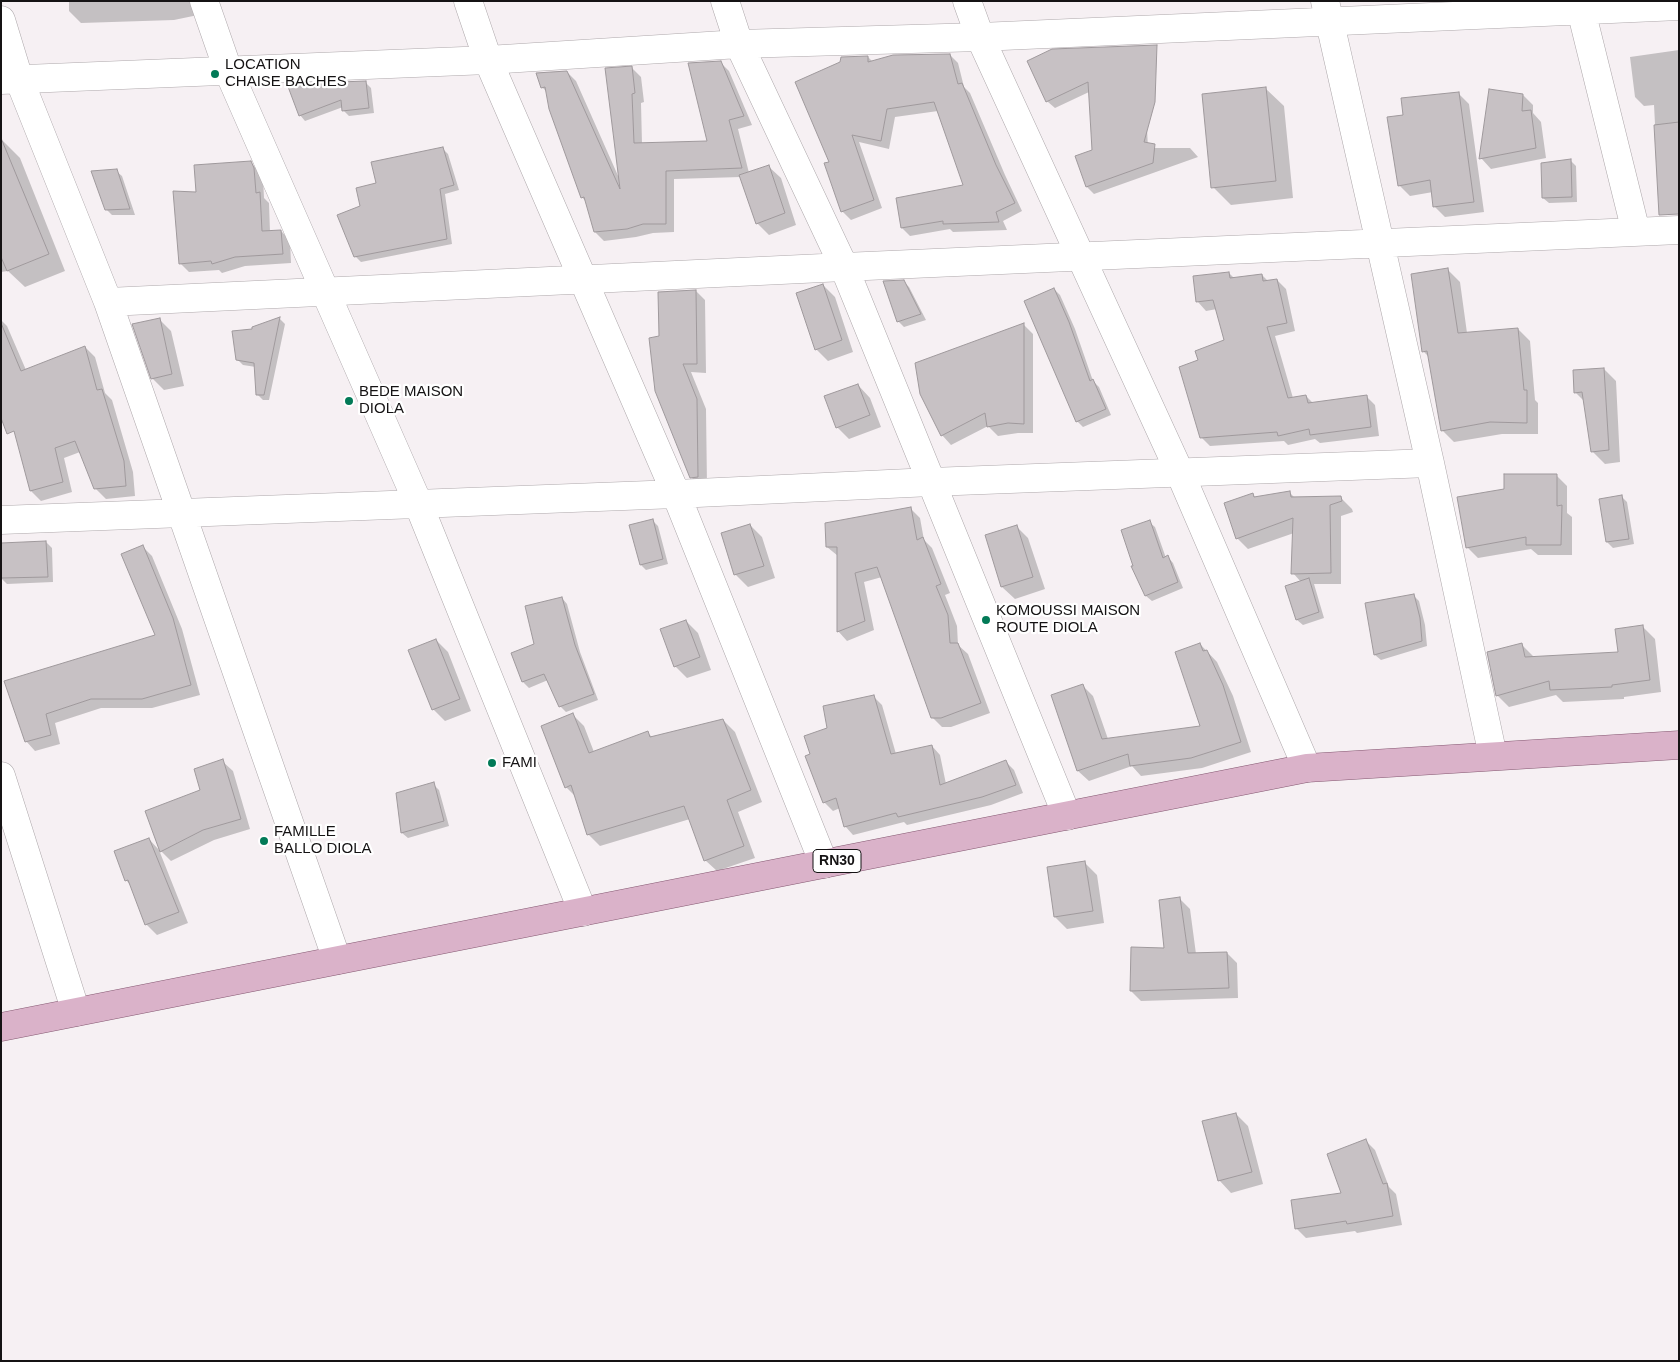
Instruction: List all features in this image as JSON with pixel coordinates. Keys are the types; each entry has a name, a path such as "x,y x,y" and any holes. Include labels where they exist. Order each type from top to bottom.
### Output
{"main road":[{"name":"RN30","path":"1,1027 1307,768 1679,745"}],"street":[{"path":"204,1 228,70 418,503 583,912"},
{"path":"468,1 488,60 676,494 824,864"},
{"path":"725,1 739,44 844,266 1067,816"},
{"path":"967,1 980,37 1180,473 1307,768"},
{"path":"10,79 488,60 739,44 980,37 1327,11 1581,10 1679,6"},
{"path":"1581,10 1636,232"},
{"path":"1327,11 1430,463 1493,756"},
{"path":"1,20 10,79 108,302 337,960"},
{"path":"108,302 844,266 1679,230"},
{"path":"1,520 1430,463"},
{"path":"1,776 76,1012"}],"building":[{"path":"1157,45 1155,102 1144,142 1155,144 1153,163 1086,187 1075,156 1092,150 1088,82 1046,102 1027,61 1052,49"},
{"path":"950,54 958,84 962,83 996,165 1015,203 996,212 999,222 943,224 943,221 901,228 896,198 963,185 934,102 887,109 881,141 852,135 874,200 841,212 824,163 829,162 795,82 840,62 841,57 868,56 868,62 893,55"},
{"path":"721,61 744,116 729,120 742,168 666,171 666,224 643,224 627,229 594,232 584,197 581,198 549,109 545,87 541,88 536,73 567,71 620,189 605,68 632,66 635,93 632,94 634,143 707,141 688,63"},
{"path":"366,81 369,108 342,111 341,100 299,116 287,84"},
{"path":"1266,87 1276,181 1211,188 1202,94"},
{"path":"1489,89 1523,94 1522,111 1531,110 1536,148 1479,159"},
{"path":"1459,92 1474,202 1433,207 1430,180 1398,186 1387,117 1403,115 1401,98"},
{"path":"1679,122 1679,214 1659,215 1654,125"},
{"path":"1,138 49,254 7,271 1,257"},
{"path":"443,147 454,185 440,189 447,239 354,257 337,215 360,206 356,188 376,183 371,162"},
{"path":"1571,159 1572,197 1542,198 1541,163"},
{"path":"251,161 254,168 256,193 260,192 262,231 281,230 283,254 235,257 212,264 211,261 179,264 173,191 196,192 194,165"},
{"path":"769,165 785,213 756,224 739,175"},
{"path":"117,169 130,209 105,210 91,171"},
{"path":"1448,268 1458,333 1518,328 1524,390 1527,390 1527,423 1490,422 1441,431 1427,351 1422,352 1411,274"},
{"path":"1229,272 1230,278 1262,274 1263,281 1277,279 1287,323 1267,327 1288,398 1306,395 1308,403 1367,395 1371,427 1310,435 1309,429 1278,436 1277,432 1200,438 1179,367 1198,360 1195,351 1224,340 1213,300 1196,302 1193,276"},
{"path":"904,280 921,314 897,322 883,281"},
{"path":"823,284 842,340 815,350 796,293"},
{"path":"1054,288 1069,322 1090,381 1093,379 1106,409 1076,422 1024,301"},
{"path":"696,290 697,364 683,364 697,399 698,477 690,478 655,391 649,338 659,336 658,292"},
{"path":"280,317 264,395 256,395 254,363 236,360 232,331 252,329 252,327"},
{"path":"160,318 172,374 151,379 132,324"},
{"path":"1,323 21,371 85,346 97,390 102,389 124,461 126,486 94,489 75,441 55,448 63,482 30,491 14,431 7,434 1,418"},
{"path":"1024,323 1024,424 1008,423 987,427 985,413 941,436 920,394 915,363"},
{"path":"1604,368 1609,450 1591,452 1582,392 1574,393 1573,370"},
{"path":"858,384 870,415 836,428 824,396"},
{"path":"1504,474 1557,474 1557,506 1562,505 1561,545 1526,545 1526,537 1466,548 1457,497 1504,489"},
{"path":"1290,491 1291,497 1341,496 1342,501 1330,505 1331,573 1291,574 1293,518 1236,539 1224,503 1253,493 1254,497"},
{"path":"1622,495 1629,539 1606,542 1599,499"},
{"path":"911,507 917,540 923,537 941,584 936,586 948,615 950,643 958,643 981,703 941,718 931,718 877,567 855,573 865,621 837,632 837,547 826,547 825,523"},
{"path":"653,519 663,559 640,565 629,525"},
{"path":"1150,520 1163,558 1168,555 1178,582 1145,596 1131,566 1133,566 1121,530"},
{"path":"750,524 764,566 734,575 721,533"},
{"path":"1017,525 1033,577 1001,587 985,535"},
{"path":"46,541 48,577 1,578 1,543"},
{"path":"143,545 173,618 191,685 142,699 91,699 46,714 51,735 25,742 4,681 155,635 121,554"},
{"path":"1309,578 1319,612 1296,620 1285,586"},
{"path":"1414,594 1420,618 1422,641 1374,655 1365,603"},
{"path":"562,597 575,645 594,694 559,707 544,674 522,682 511,653 534,644 525,606"},
{"path":"686,620 700,657 674,667 660,629"},
{"path":"1643,625 1650,680 1612,685 1612,687 1550,690 1549,681 1496,696 1487,652 1522,643 1525,657 1618,652 1615,629"},
{"path":"436,639 460,699 432,710 408,650"},
{"path":"1200,643 1203,651 1207,650 1223,685 1241,742 1191,758 1130,766 1128,754 1077,771 1051,695 1083,684 1102,739 1200,726 1175,652"},
{"path":"874,695 891,754 932,745 940,785 1006,760 1016,785 982,797 898,817 896,813 844,827 836,798 823,803 805,756 810,754 804,736 827,728 823,706"},
{"path":"573,713 589,753 648,731 650,737 723,719 751,790 727,800 744,846 704,861 684,806 587,835 571,785 565,788 541,726"},
{"path":"223,759 241,819 203,830 160,852 145,811 200,790 194,769"},
{"path":"434,782 444,821 401,833 396,793"},
{"path":"149,838 179,912 145,925 128,880 125,881 114,851"},
{"path":"1085,861 1093,911 1054,917 1047,867"},
{"path":"1180,897 1188,953 1227,952 1229,988 1130,991 1131,947 1164,948 1159,900"},
{"path":"1236,1113 1252,1172 1218,1181 1202,1121"},
{"path":"1366,1139 1383,1184 1387,1183 1393,1216 1347,1224 1346,1221 1295,1229 1291,1200 1341,1193 1327,1154"}],"place":[{"name":"LOCATION CHAISE BACHES","path":"215,74"},
{"name":"BEDE MAISON DIOLA","path":"349,401"},
{"name":"KOMOUSSI MAISON ROUTE DIOLA","path":"986,620"},
{"name":"FAMI","path":"492,763"},
{"name":"FAMILLE BALLO DIOLA","path":"264,841"}]}
